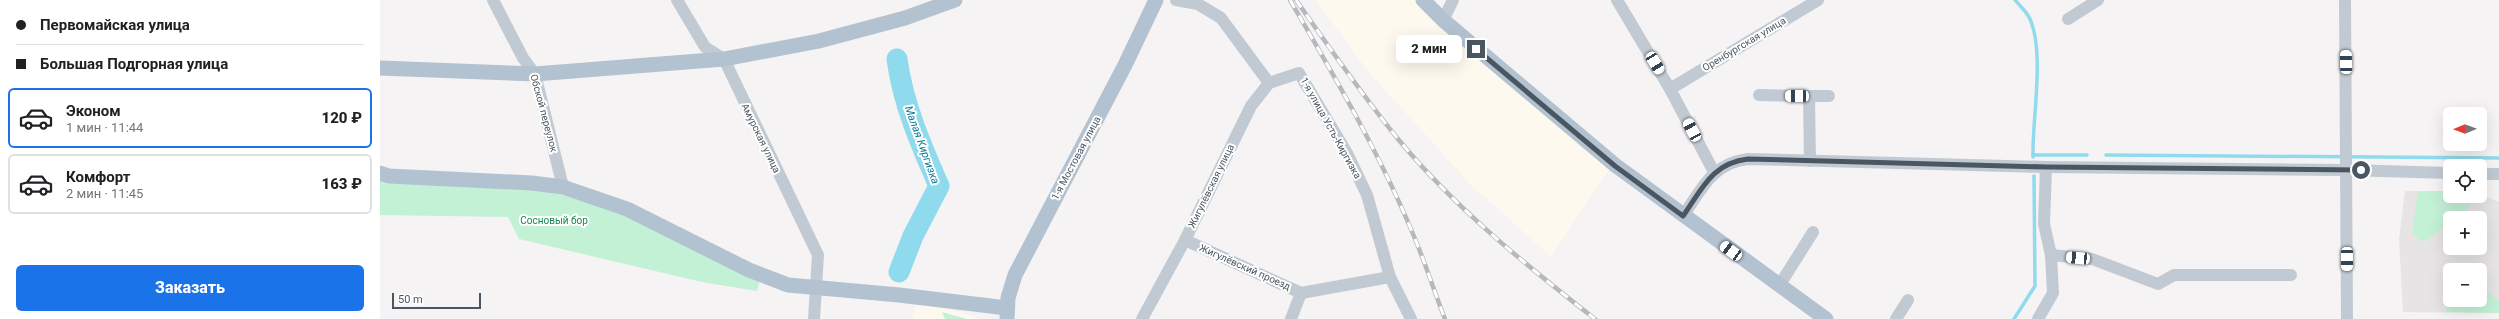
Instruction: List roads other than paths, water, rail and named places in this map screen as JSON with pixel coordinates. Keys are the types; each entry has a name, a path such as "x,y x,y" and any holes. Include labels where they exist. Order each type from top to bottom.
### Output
{"main road":[{"path":"380,68 535,74 724,59 819,40 891,22 955,0"},
{"name":"1-я Мостовая улица","path":"1007,314 1015,275 1125,65 1156,0"},
{"path":"1423,0 1443,20 1615,166 1826,319"},
{"path":"380,173 389,176 532,183 564,187 627,209 749,270 788,285 816,289 899,295 1007,314"}],"street":[{"name":"Обской переулок","path":"493,0 523,58 535,74 564,187"},
{"path":"678,0 705,47 724,59"},
{"path":"1176,0 1198,4 1221,18 1269,83"},
{"path":"1443,20 1453,0"},
{"path":"1617,0 1670,89 1714,172"},
{"name":"Оренбургская улица","path":"1670,89 1818,0"},
{"path":"2068,19 2098,0"},
{"path":"2345,0 2347,319"},
{"name":"Амурская улица","path":"724,59 818,255 814,319"},
{"name":"1-я улица Усть-Киргизка","path":"1269,83 1299,72 1347,153 1367,195 1390,277 1412,319"},
{"name":"Жигулёвская улица","path":"1142,319 1185,240 1251,106 1269,83"},
{"path":"1760,95 1829,96"},
{"path":"1809,96 1810,161"},
{"path":"1683,216 1714,172 1729,163 1748,159 2046,167 2347,170 2443,174"},
{"path":"2038,319 2053,293 2050,255 2044,224 2046,167"},
{"path":"2487,174 2499,174"},
{"path":"1779,286 1813,232"},
{"name":"Жигулёвский проезд","path":"1185,240 1301,292 1292,319"},
{"path":"2050,255 2092,259 2158,284 2174,274 2291,275"},
{"path":"1301,292 1390,277"},
{"path":"1896,319 1908,300"}],"waterway":[{"path":"2015,0 2030,19 2037,50 2037,86 2033,157"},
{"name":"Малая Киргизка","path":"897,59 908,108 919,140 939,186 913,236 899,272"},
{"path":"2033,155 2087,155"},
{"path":"2106,155 2499,158"},
{"path":"2014,319 2035,286 2034,176"}],"railway":[{"path":"1290,0 1323,57 1386,174 1417,245 1445,319"},
{"path":"1296,0 1346,71 1398,139 1443,189 1517,257 1595,319"}],"park label":[{"name":"Сосновый бор","path":"554,220"}]}
